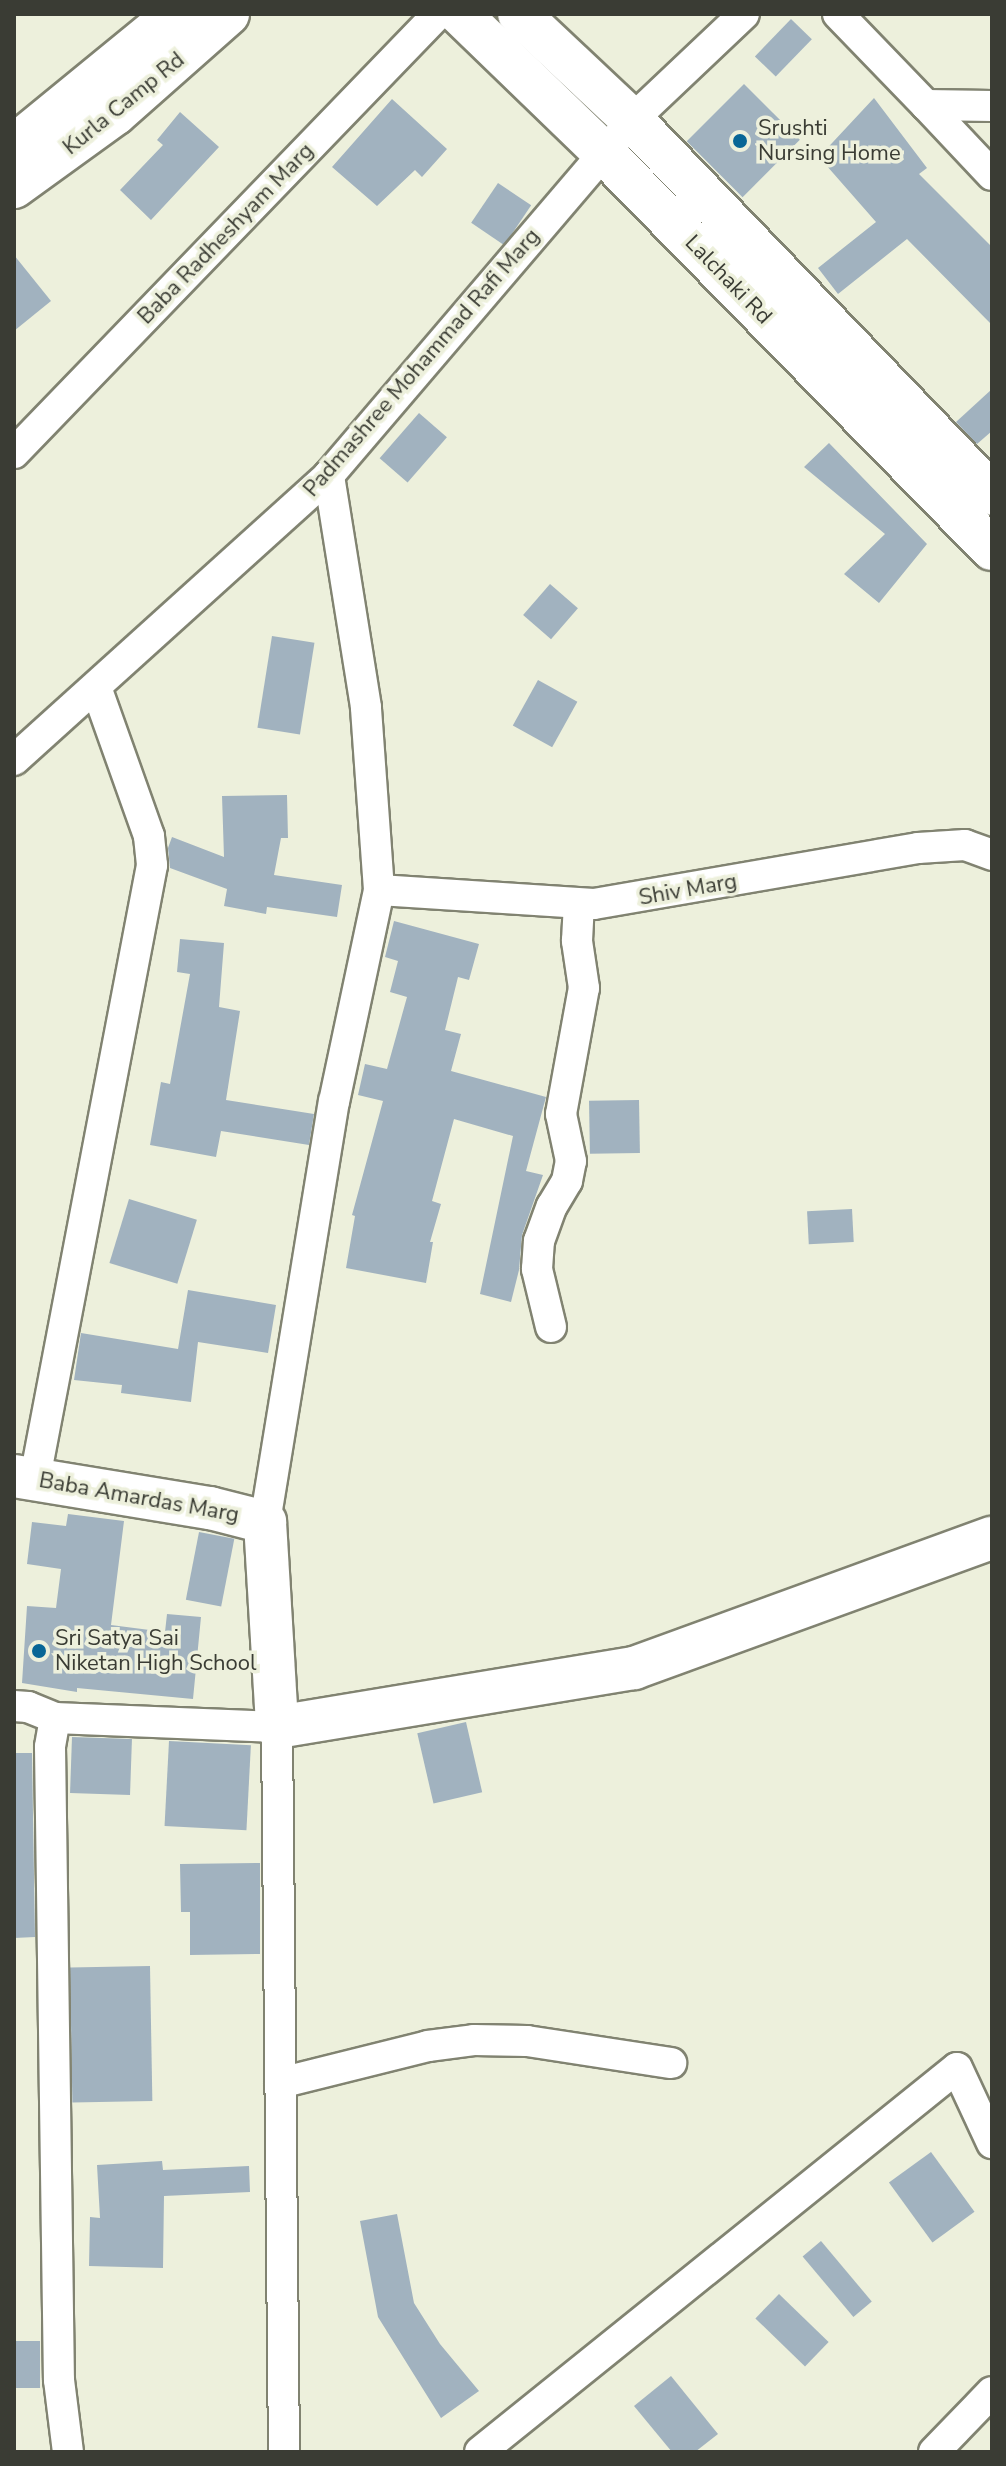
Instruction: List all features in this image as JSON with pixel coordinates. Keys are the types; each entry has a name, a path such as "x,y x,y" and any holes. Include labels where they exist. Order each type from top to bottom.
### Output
{"main road":[{"name":"Kurla Camp Rd","path":"14,146 175,14"},
{"name":"Kurla Camp Rd","path":"14,187 115,114 228,14"},
{"name":"Lalchaki Rd","path":"460,14 605,154 976,497"},
{"name":"Lalchaki Rd","path":"519,14 632,120 976,497 992,549"},
{"name":"Baba Amardas Marg","path":"25,1477 210,1508 265,1522"},
{"path":"265,1522 277,1727 634,1668 992,1538"}],"street":[{"name":"Baba Radheshyam Marg","path":"14,453 438,14"},
{"name":"Padmashree Mohammad Rafi Marg","path":"14,760 329,475 632,120 744,14"},
{"path":"838,14 992,175"},
{"path":"926,105 992,106"},
{"path":"265,1522 334,1102 379,890 366,707 329,475"},
{"path":"25,1477 152,865 149,836 96,687"},
{"name":"Shiv Marg","path":"379,890 579,904 619,902 918,848 965,845 992,855"},
{"path":"551,1327 537,1269 539,1241 552,1206 567,1181 571,1161 564,1145 561,1114 584,988 577,941 579,904"},
{"path":"14,1706 28,1707 55,1718 277,1727 284,2452"},
{"path":"55,1718 50,1747 59,2380 68,2452"},
{"path":"280,2083 428,2046 474,2040 527,2041 671,2063"},
{"path":"480,2452 957,2068 992,2143"},
{"path":"934,2452 992,2392"}],"building":[{"path":"791,19 812,39 776,77 755,56"},
{"name":"Srushti Nursing Home","path":"744,84 800,140 743,197 687,141"},
{"path":"874,98 927,168 919,174 992,247 992,325 907,239 838,294 818,268 876,222 819,157"},
{"path":"392,99 447,149 422,177 415,170 377,206 332,167"},
{"path":"180,112 219,147 151,220 120,190 163,145 157,140"},
{"path":"498,183 531,205 504,245 471,223"},
{"path":"14,255 51,301 14,331"},
{"path":"992,389 992,431 977,444 956,422"},
{"path":"419,413 447,437 408,483 380,458"},
{"path":"829,443 927,544 879,603 844,574 885,534 804,467"},
{"path":"550,584 578,608 551,639 523,615"},
{"path":"272,636 314,643 300,735 257,728"},
{"path":"538,680 577,702 552,747 513,725"},
{"path":"287,795 288,838 281,838 274,875 342,885 337,917 267,907 266,914 224,906 227,889 170,868 168,848 172,837 224,857 222,796"},
{"path":"394,921 479,944 469,980 458,977 445,1030 461,1034 451,1071 546,1097 526,1171 543,1175 522,1235 519,1270 511,1302 480,1294 513,1136 454,1119 432,1201 441,1204 430,1242 433,1242 426,1283 346,1268 355,1216 352,1215 383,1101 358,1095 365,1064 387,1069 407,997 390,992 398,961 385,957"},
{"path":"180,939 224,943 219,1007 240,1011 226,1100 314,1114 309,1145 221,1131 216,1157 150,1145 161,1082 170,1084 190,974 177,972"},
{"path":"639,1100 640,1153 590,1154 589,1101"},
{"path":"129,1199 197,1220 177,1284 109,1263"},
{"path":"852,1209 854,1242 809,1244 807,1211"},
{"path":"188,1290 276,1305 268,1353 198,1342 191,1402 121,1393 122,1385 74,1380 81,1333 178,1349"},
{"path":"68,1514 124,1521 111,1625 165,1632 167,1614 201,1617 193,1699 77,1688 77,1692 22,1683 27,1606 56,1608 61,1569 27,1564 32,1522 66,1526"},
{"path":"199,1532 234,1539 221,1607 186,1600"},
{"path":"466,1722 482,1792 433,1803 417,1733"},
{"path":"72,1737 132,1739 130,1795 70,1793"},
{"path":"169,1741 251,1745 246,1830 165,1826"},
{"path":"14,1753 32,1753 35,1937 14,1938"},
{"path":"260,1863 260,1954 190,1955 190,1912 181,1912 180,1864"},
{"path":"150,1966 152,2101 72,2102 70,1967"},
{"path":"931,2152 974,2212 932,2242 889,2183"},
{"path":"162,2161 163,2170 249,2166 250,2192 164,2196 163,2268 89,2266 90,2217 100,2218 97,2165"},
{"path":"397,2214 414,2303 440,2344 479,2391 441,2418 378,2317 360,2221"},
{"path":"821,2241 872,2302 853,2317 803,2256"},
{"path":"779,2294 829,2342 805,2366 755,2318"},
{"path":"14,2341 40,2341 40,2388 14,2388"},
{"path":"671,2376 718,2434 695,2452 672,2452 634,2406"}],"place":[{"name":"Srushti Nursing Home","path":"740,141"},
{"name":"Sri Satya Sai Niketan High School","path":"39,1651"}]}
